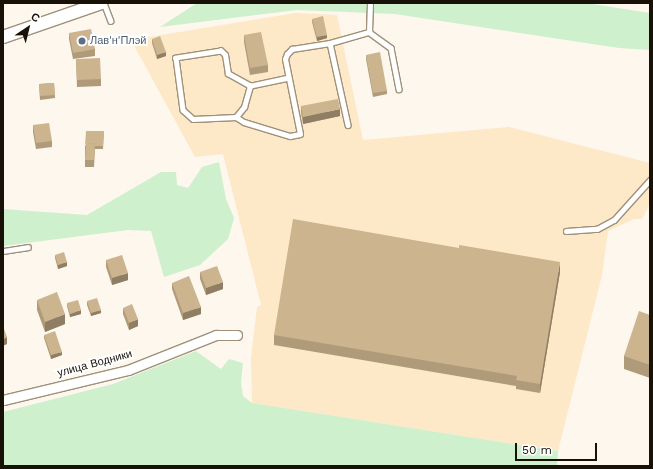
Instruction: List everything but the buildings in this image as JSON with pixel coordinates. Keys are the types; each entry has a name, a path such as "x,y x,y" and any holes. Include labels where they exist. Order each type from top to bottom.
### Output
{"main road":[{"path":"3,37 103,3"}],"street":[{"name":"улица Водники","path":"3,400 128,370 216,335 237,335"}],"lane":[{"path":"103,3 110,21"},
{"path":"369,32 370,3"},
{"path":"288,78 250,86 228,74 225,55 221,51 176,58 183,110 193,119 236,117 244,122 290,136 300,134 285,59 289,52 330,43 369,32"},
{"path":"369,32 390,48 399,89"},
{"path":"330,43 348,125"},
{"path":"236,117 244,107 250,86"},
{"path":"566,231 597,229 614,220 650,180"},
{"path":"3,251 28,247"}],"shaded area":[{"path":"296,13 337,15 363,140 509,127 650,163 650,204 642,219 634,219 608,231 602,275 558,451 252,403 251,357 257,307 261,305 223,154 195,157 131,40"}],"green space":[{"path":"197,3 586,3 650,13 650,50 619,48 395,14 297,10 160,27"},
{"path":"219,162 226,199 234,218 228,239 200,265 164,277 151,231 128,230 3,246 3,209 87,215 161,172 176,172 177,185 188,188 202,167"},
{"path":"196,351 221,369 229,359 243,363 241,383 243,396 252,403 558,451 557,466 3,466 3,412 113,384"}],"place":[{"name":"Лав'н'Плэй","path":"82,41"}]}
